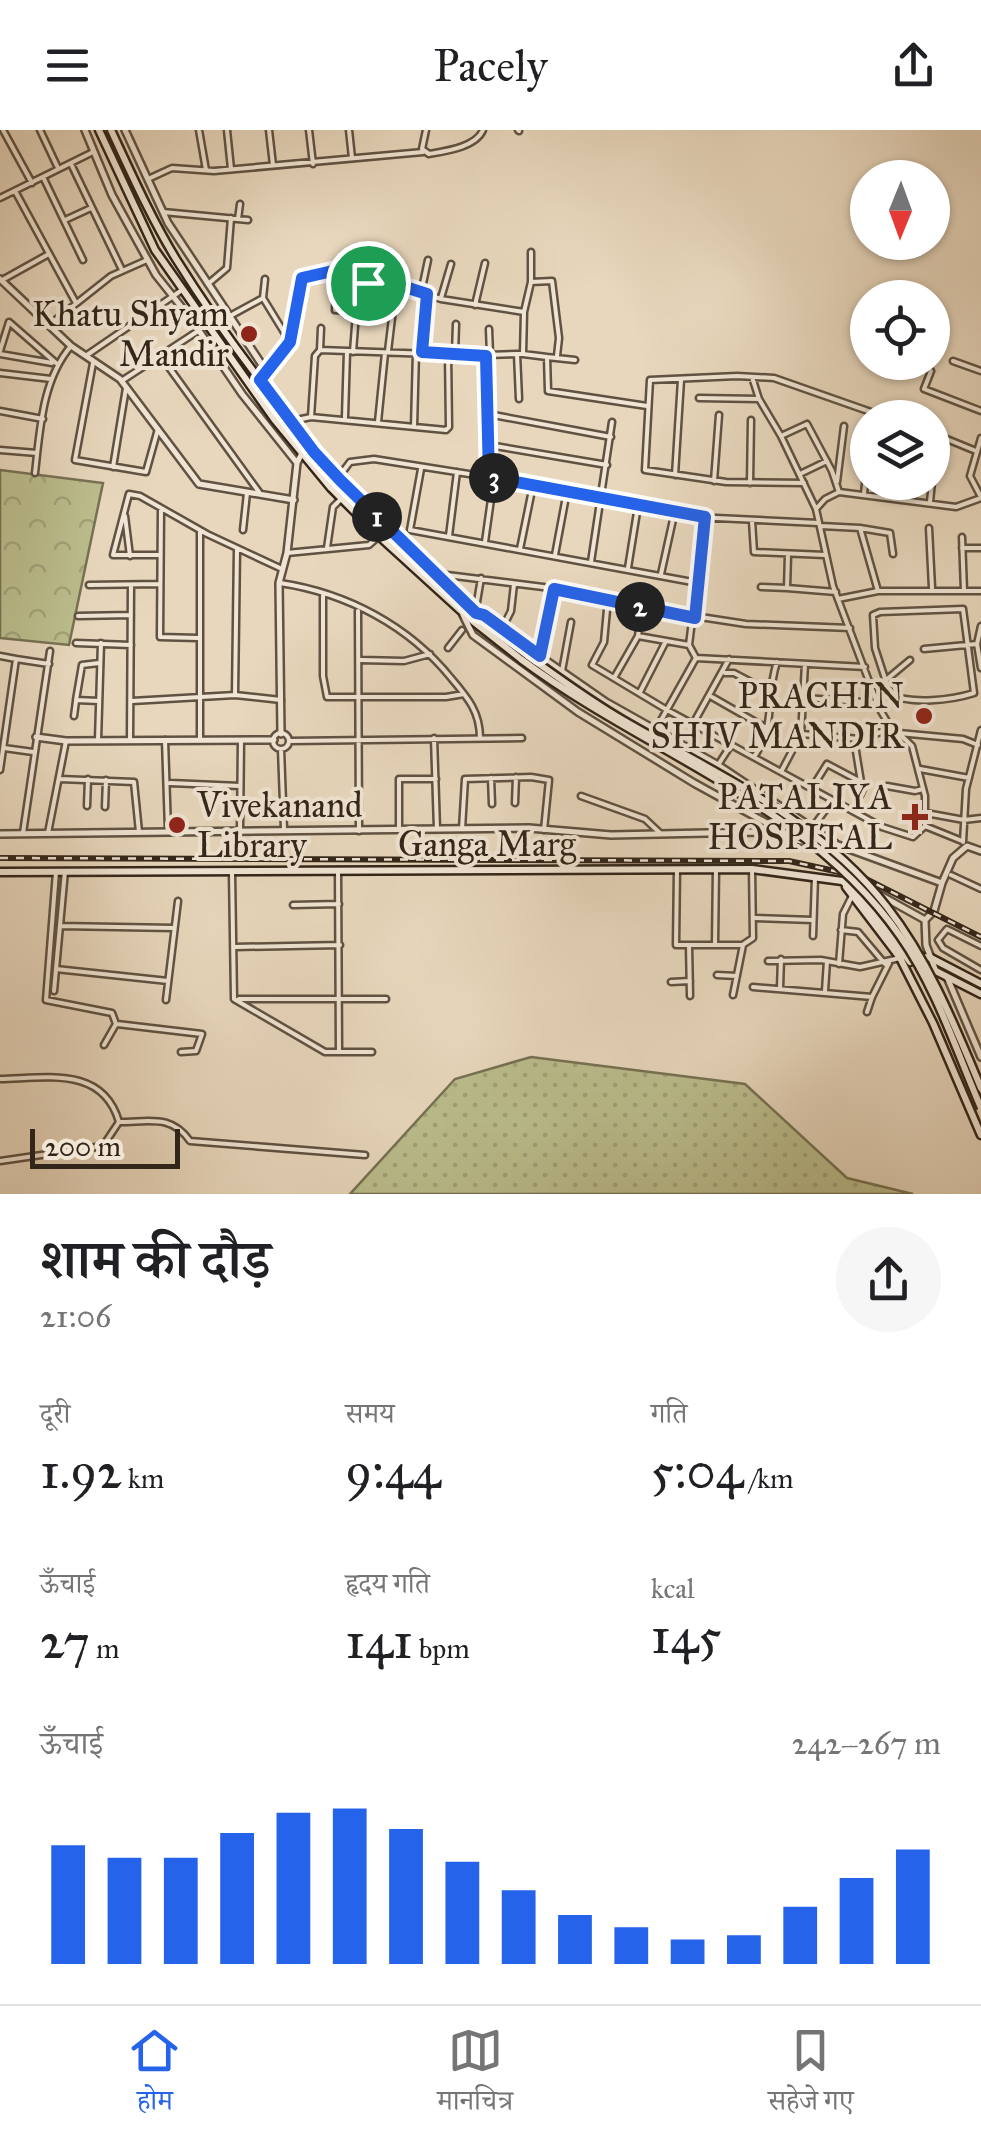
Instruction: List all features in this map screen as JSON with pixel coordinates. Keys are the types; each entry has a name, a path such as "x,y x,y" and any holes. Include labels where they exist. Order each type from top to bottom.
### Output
{"main road":[{"path":"99,130 155,250 302,453 341,498 463,614 499,633"},
{"path":"110,130 176,259 314,452 393,534 525,658 592,709 758,805 826,852 863,888 910,950 981,1108"},
{"path":"481,642 499,633"},
{"path":"525,658 798,822 848,864 888,908 916,950 981,1088"},
{"name":"Ganga Marg","path":"0,872 752,868 842,880"},
{"path":"842,880 904,960 947,970 981,984"},
{"path":"842,880 857,893 904,960 981,1135"},
{"path":"904,960 931,958 981,994"}],"street":[{"path":"2,130 32,183"},
{"path":"40,130 58,168"},
{"path":"85,130 147,260 242,394 297,463"},
{"path":"124,130 163,212 268,374"},
{"path":"199,130 207,171"},
{"path":"227,130 231,170"},
{"path":"270,130 274,166"},
{"path":"310,130 313,164"},
{"path":"349,130 352,158"},
{"path":"424,152 426,130"},
{"path":"148,179 172,168 231,170 437,153 470,144 480,139 484,130"},
{"path":"0,198 94,152"},
{"path":"70,164 122,270"},
{"path":"43,178 83,260"},
{"path":"15,190 76,303"},
{"path":"208,284 228,268 240,204"},
{"path":"65,220 91,208"},
{"path":"163,212 248,220"},
{"path":"519,399 532,252"},
{"path":"47,255 1,280 71,346 121,381 199,484 294,500"},
{"path":"49,325 122,270 147,260"},
{"path":"414,427 428,260"},
{"path":"475,305 485,263"},
{"path":"441,299 451,264"},
{"path":"260,380 290,342 302,278 337,270 365,270 368,283 524,312"},
{"path":"337,270 334,308 392,315"},
{"path":"265,279 263,298 290,342"},
{"path":"530,282 552,281 559,338 557,356"},
{"path":"378,422 396,286"},
{"path":"85,356 182,290"},
{"path":"230,317 263,298"},
{"path":"345,419 356,313"},
{"path":"9,322 56,364 0,352 9,322"},
{"path":"455,354 456,324"},
{"path":"311,417 321,328"},
{"path":"121,381 198,330"},
{"path":"485,542 491,477 489,330"},
{"path":"35,473 50,379 71,346"},
{"path":"320,350 520,354 576,360"},
{"path":"292,421 311,417 449,429 448,354"},
{"path":"160,355 262,495"},
{"path":"547,356 548,390 648,406"},
{"path":"953,361 981,371"},
{"path":"93,362 75,460 146,472 158,429"},
{"path":"0,373 50,379"},
{"path":"608,598 604,642 592,664 667,710 898,834 913,837 925,826 923,789 912,746 893,728 877,702 838,600 816,509 759,399 752,377"},
{"path":"804,483 714,481 643,468 650,380 774,378 850,405"},
{"path":"675,475 681,380"},
{"path":"927,380 924,389 981,410"},
{"path":"113,468 126,388"},
{"path":"698,398 759,399"},
{"path":"0,411 43,419"},
{"path":"488,414 611,437"},
{"path":"714,481 718,415"},
{"path":"750,483 752,420"},
{"path":"591,562 612,422"},
{"path":"781,436 807,424 839,492"},
{"path":"837,482 844,426"},
{"path":"912,500 956,507 981,498 970,476 981,438"},
{"path":"950,440 976,450"},
{"path":"489,445 607,464"},
{"path":"0,450 37,453"},
{"path":"289,741 282,734 279,583 297,463 302,453"},
{"path":"340,480 342,470 359,459 457,472 567,490 675,514 890,533 893,554"},
{"path":"799,475 827,461"},
{"path":"410,530 421,468"},
{"path":"448,536 457,472"},
{"path":"520,549 532,485"},
{"path":"555,555 567,490"},
{"path":"159,555 113,555 128,496 133,493 282,570"},
{"path":"243,530 247,493"},
{"path":"816,509 831,494 850,493"},
{"path":"327,548 333,508 341,498"},
{"path":"628,568 638,506"},
{"path":"162,508 160,638 198,638"},
{"path":"124,512 130,556"},
{"path":"661,574 675,514"},
{"path":"696,658 689,645 705,517"},
{"path":"752,521 752,550 825,555"},
{"path":"860,528 878,592"},
{"path":"929,528 932,591"},
{"path":"200,530 200,739"},
{"path":"393,534 410,530 698,582"},
{"path":"286,553 369,546 380,536"},
{"path":"962,537 964,591"},
{"path":"962,548 981,548"},
{"path":"236,695 237,549"},
{"path":"787,588 788,555"},
{"path":"448,575 608,598 695,618 833,630 850,628"},
{"path":"478,602 481,578"},
{"path":"279,583 323,594 396,625 430,654 464,694 480,722 480,738"},
{"path":"89,584 160,584"},
{"path":"514,584 511,611 499,633 655,731 718,765 838,845 942,882"},
{"path":"130,585 130,741"},
{"path":"760,587 836,592"},
{"path":"540,656 554,589"},
{"path":"838,600 878,592 981,591"},
{"path":"323,594 327,697 464,694"},
{"path":"959,607 965,612 967,643 974,690 971,695 926,700 898,698 890,694 877,655 871,619 876,612 959,607"},
{"path":"614,678 638,636 642,608"},
{"path":"358,609 359,831"},
{"path":"463,614 468,630 481,642 578,712 644,754 801,842"},
{"path":"78,616 131,615"},
{"path":"562,671 571,622"},
{"path":"981,626 977,644 981,668"},
{"path":"448,648 462,630"},
{"path":"638,636 689,645"},
{"path":"640,692 666,641"},
{"path":"76,643 131,645"},
{"path":"98,740 101,643"},
{"path":"924,650 977,644"},
{"path":"23,833 50,651"},
{"path":"358,660 404,661 430,654"},
{"path":"0,656 49,664"},
{"path":"696,658 866,666"},
{"path":"655,731 696,658"},
{"path":"0,770 16,659"},
{"path":"694,724 729,659"},
{"path":"886,680 910,660"},
{"path":"754,757 768,730 770,692 777,662"},
{"path":"74,716 82,666 101,664"},
{"path":"781,772 801,734 805,664"},
{"path":"724,672 734,673 770,692"},
{"path":"804,698 877,702 890,694"},
{"path":"130,701 236,695 280,700"},
{"path":"710,696 768,730"},
{"path":"76,700 98,701"},
{"path":"801,734 854,739 873,737 893,728"},
{"path":"934,969 924,932 925,920 934,911 942,882 964,844 969,778 981,730"},
{"path":"899,733 962,739 978,745"},
{"path":"36,737 66,741 274,740 282,734"},
{"path":"434,738 436,830"},
{"path":"281,749 289,741 522,738"},
{"path":"854,739 864,788 854,812"},
{"path":"165,740 168,831"},
{"path":"240,832 241,740"},
{"path":"274,740 281,749 284,830"},
{"path":"48,833 66,741"},
{"path":"718,765 731,745"},
{"path":"4,748 33,752"},
{"path":"812,788 827,764 861,782"},
{"path":"917,769 969,778"},
{"path":"515,803 516,777"},
{"path":"462,830 464,780 516,777 549,780 544,830"},
{"path":"400,830 400,779 436,778"},
{"path":"492,778 492,804"},
{"path":"60,779 134,782 139,832"},
{"path":"87,806 88,779"},
{"path":"106,780 106,807"},
{"path":"168,784 240,786"},
{"path":"887,786 915,792 923,789"},
{"path":"581,796 645,818 661,834"},
{"path":"801,842 833,800"},
{"path":"925,813 964,820 981,818"},
{"path":"925,826 981,851"},
{"path":"0,834 284,830 755,832 838,845"},
{"path":"677,869 676,945 689,945 744,944 753,938 752,868"},
{"path":"716,869 716,944"},
{"path":"232,870 234,999"},
{"path":"338,870 339,1052"},
{"path":"54,990 61,872"},
{"path":"61,872 46,1000 112,1012 116,1024 104,1045"},
{"path":"951,876 981,889"},
{"path":"813,936 815,877"},
{"name":"Ganga Marg","path":"842,880 882,894 925,920"},
{"path":"838,964 843,914 852,896"},
{"path":"166,1000 178,901"},
{"path":"293,906 339,904"},
{"path":"755,918 813,920"},
{"path":"60,926 174,928"},
{"path":"981,946 947,928 938,940 943,948 981,970"},
{"path":"842,930 858,932 887,963"},
{"path":"733,995 744,944"},
{"path":"234,948 340,945"},
{"path":"689,945 690,996"},
{"path":"780,988 782,959"},
{"path":"768,961 827,961 860,967 904,960"},
{"path":"825,991 827,961"},
{"path":"867,1012 887,963"},
{"path":"56,969 168,981"},
{"path":"947,970 981,1057"},
{"path":"718,975 736,976"},
{"path":"670,982 690,982"},
{"path":"753,987 872,997"},
{"path":"234,999 386,999"},
{"path":"234,999 325,1052 372,1052"},
{"path":"116,1024 202,1034 196,1051 181,1052"},
{"path":"0,1079 57,1078 94,1084 114,1106 119,1122"},
{"path":"119,1122 170,1123 179,1126 190,1142 365,1156"},
{"path":"0,1161 103,1146 119,1122"}],"green space":[{"path":"0,470 103,483 69,645 0,638"},
{"path":"531,1057 745,1084 847,1178 913,1194 350,1194 455,1079"}],"railway":[{"path":"0,858 789,861 862,877 981,937"}],"place":[{"name":"Khatu Shyam Mandir","path":"249,334"},
{"name":"PRACHIN SHIV MANDIR","path":"924,716"},
{"name":"PATALIYA HOSPITAL","path":"915,817"},
{"name":"Vivekanand Library","path":"177,825"}],"route":[{"path":"337,270 365,270 368,283 402,286 427,294 422,352 486,356 489,477 705,517 695,618 554,589 540,656 476,613 340,480 260,380 290,342 304,277 337,270"}]}
